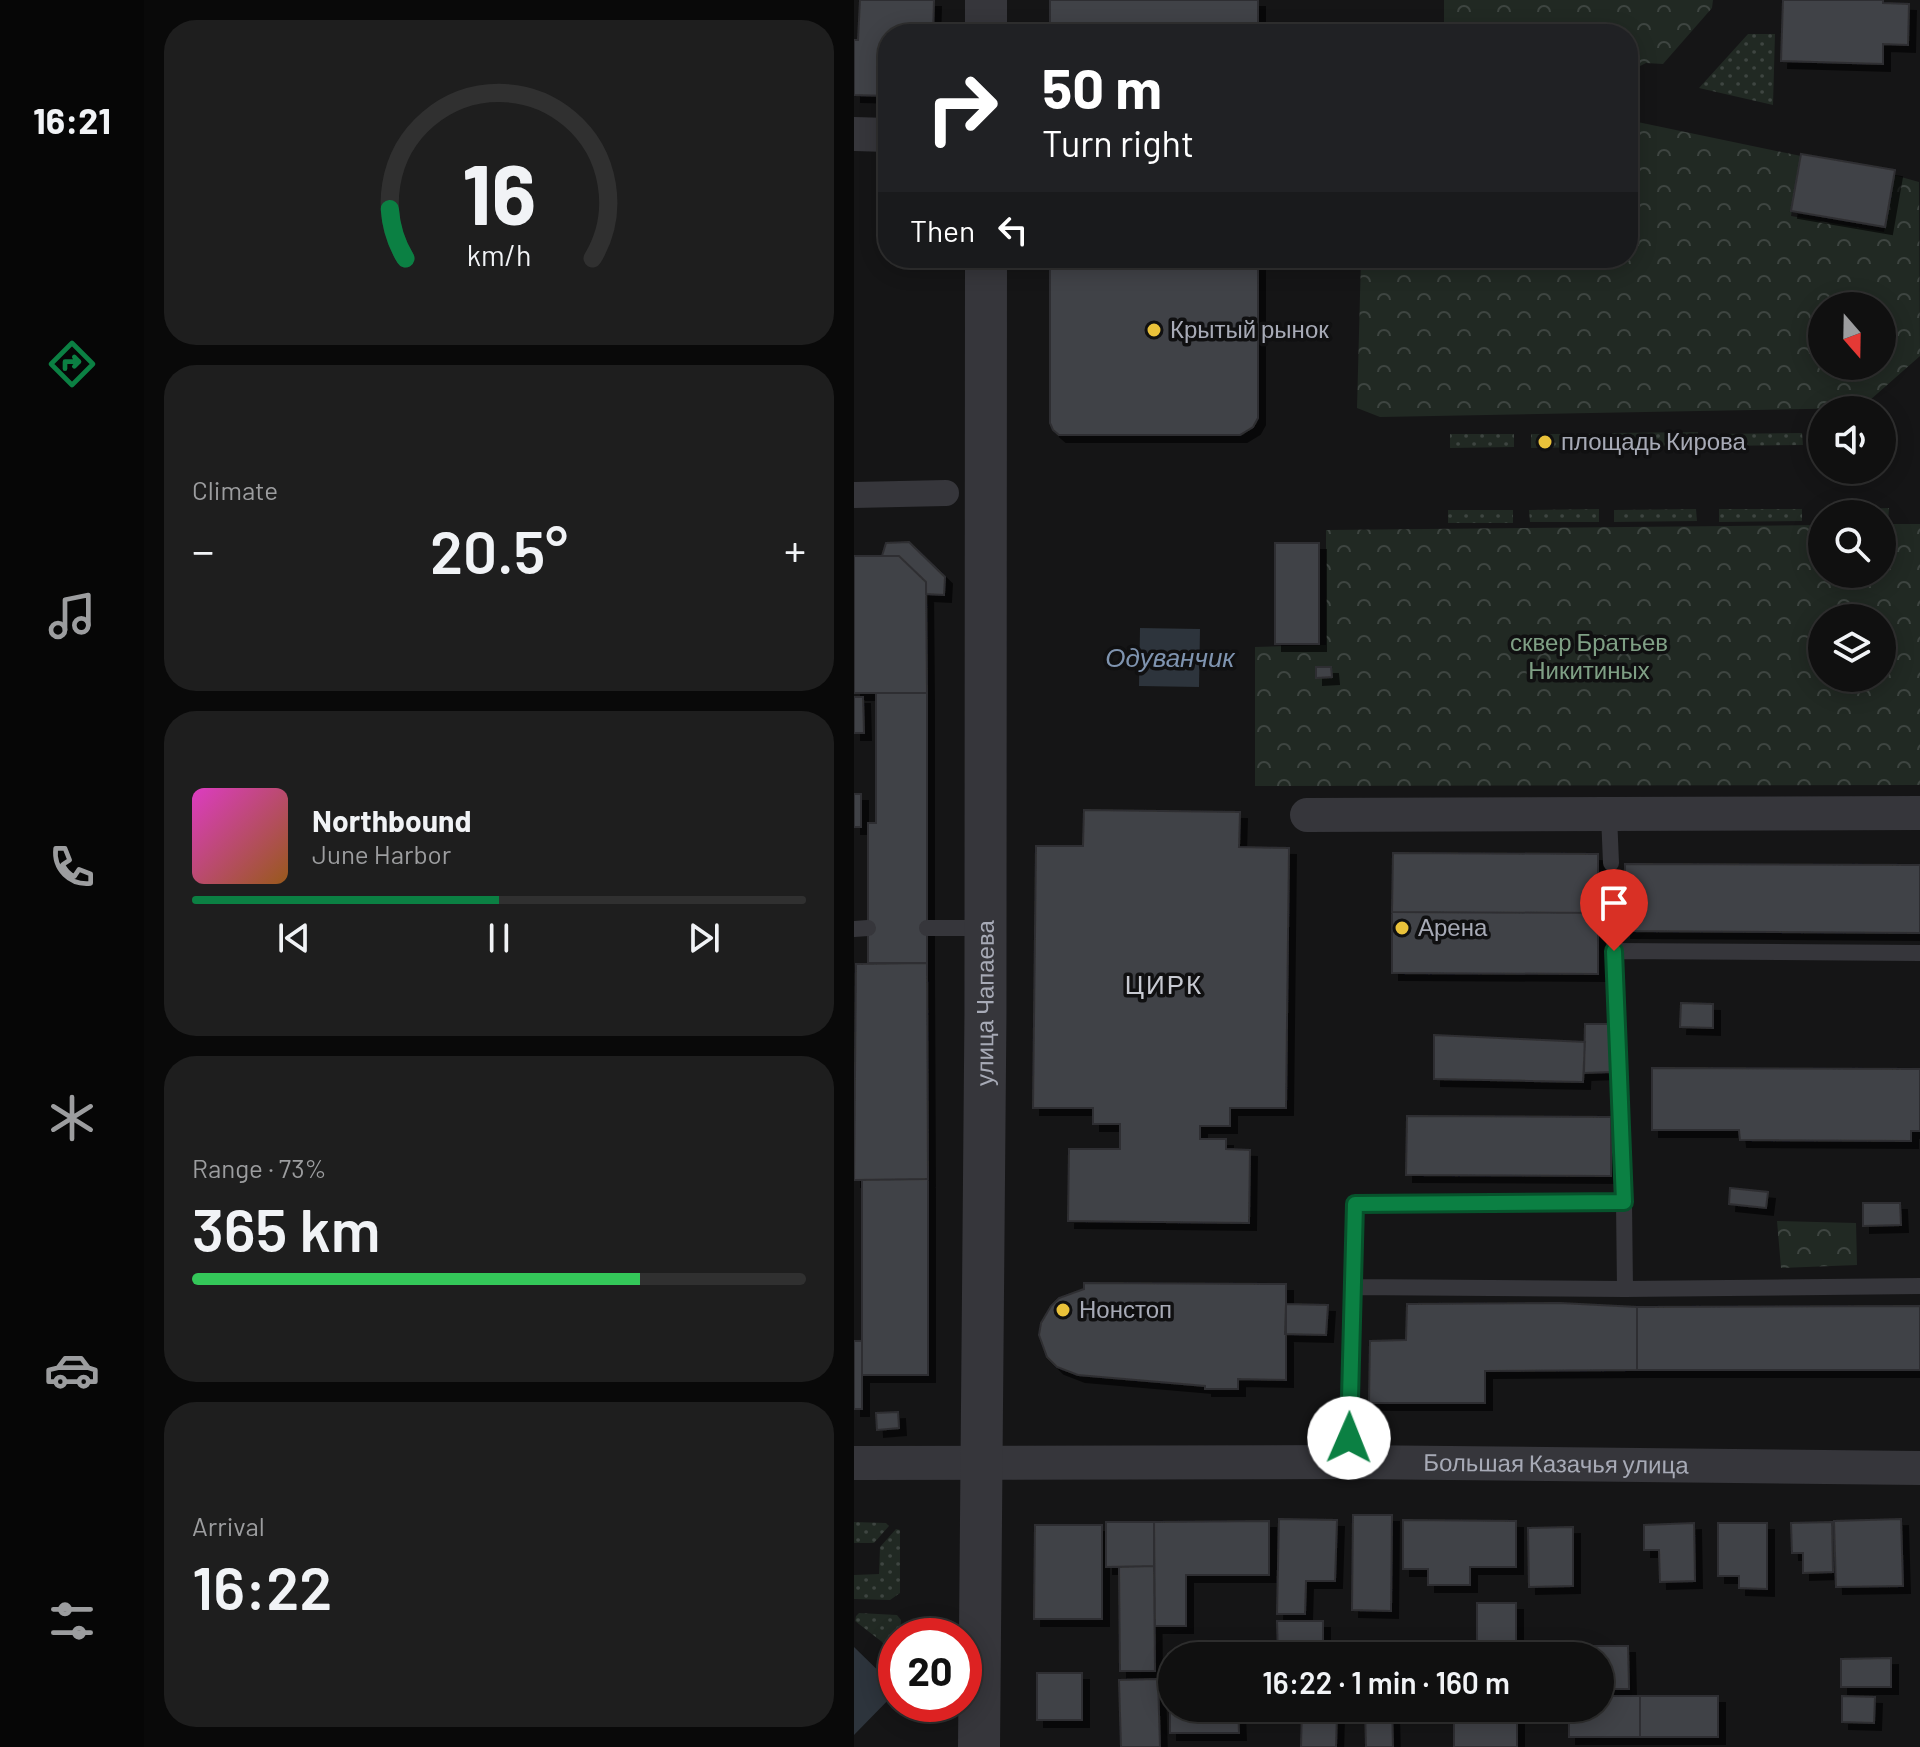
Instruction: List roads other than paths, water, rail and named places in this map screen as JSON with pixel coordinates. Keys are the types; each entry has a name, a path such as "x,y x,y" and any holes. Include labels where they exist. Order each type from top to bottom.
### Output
{"street":[{"path":"986,0 986,24"},
{"path":"854,134 878,135"},
{"name":"улица Чапаева","path":"979,1747 986,268"},
{"path":"854,495 946,493"},
{"path":"1307,815 1920,813"},
{"name":"Большая Казачья улица","path":"854,1463 1348,1462 1920,1468"}],"lane":[{"path":"1609,815 1611,863"},
{"path":"927,928 985,928"},
{"path":"1625,1289 1614,951 1920,953"},
{"path":"1348,1462 1355,1204 1624,1202"},
{"path":"1352,1287 1625,1289 1920,1286"}],"water":[{"name":"Одуванчик","path":"1140,628 1200,629 1199,687 1139,686"},
{"path":"854,1647 878,1670 878,1710 854,1735"}],"place":[{"name":"Крытый рынок","path":"1154,330"},
{"name":"площадь Кирова","path":"1545,442"},
{"name":"Арена","path":"1402,928"},
{"name":"Нонстоп","path":"1063,1310"}],"district":[{"name":"ЦИРК","path":"1164,985"}],"park label":[{"name":"сквер Братьев Никитиных","path":"1589,657"}]}
